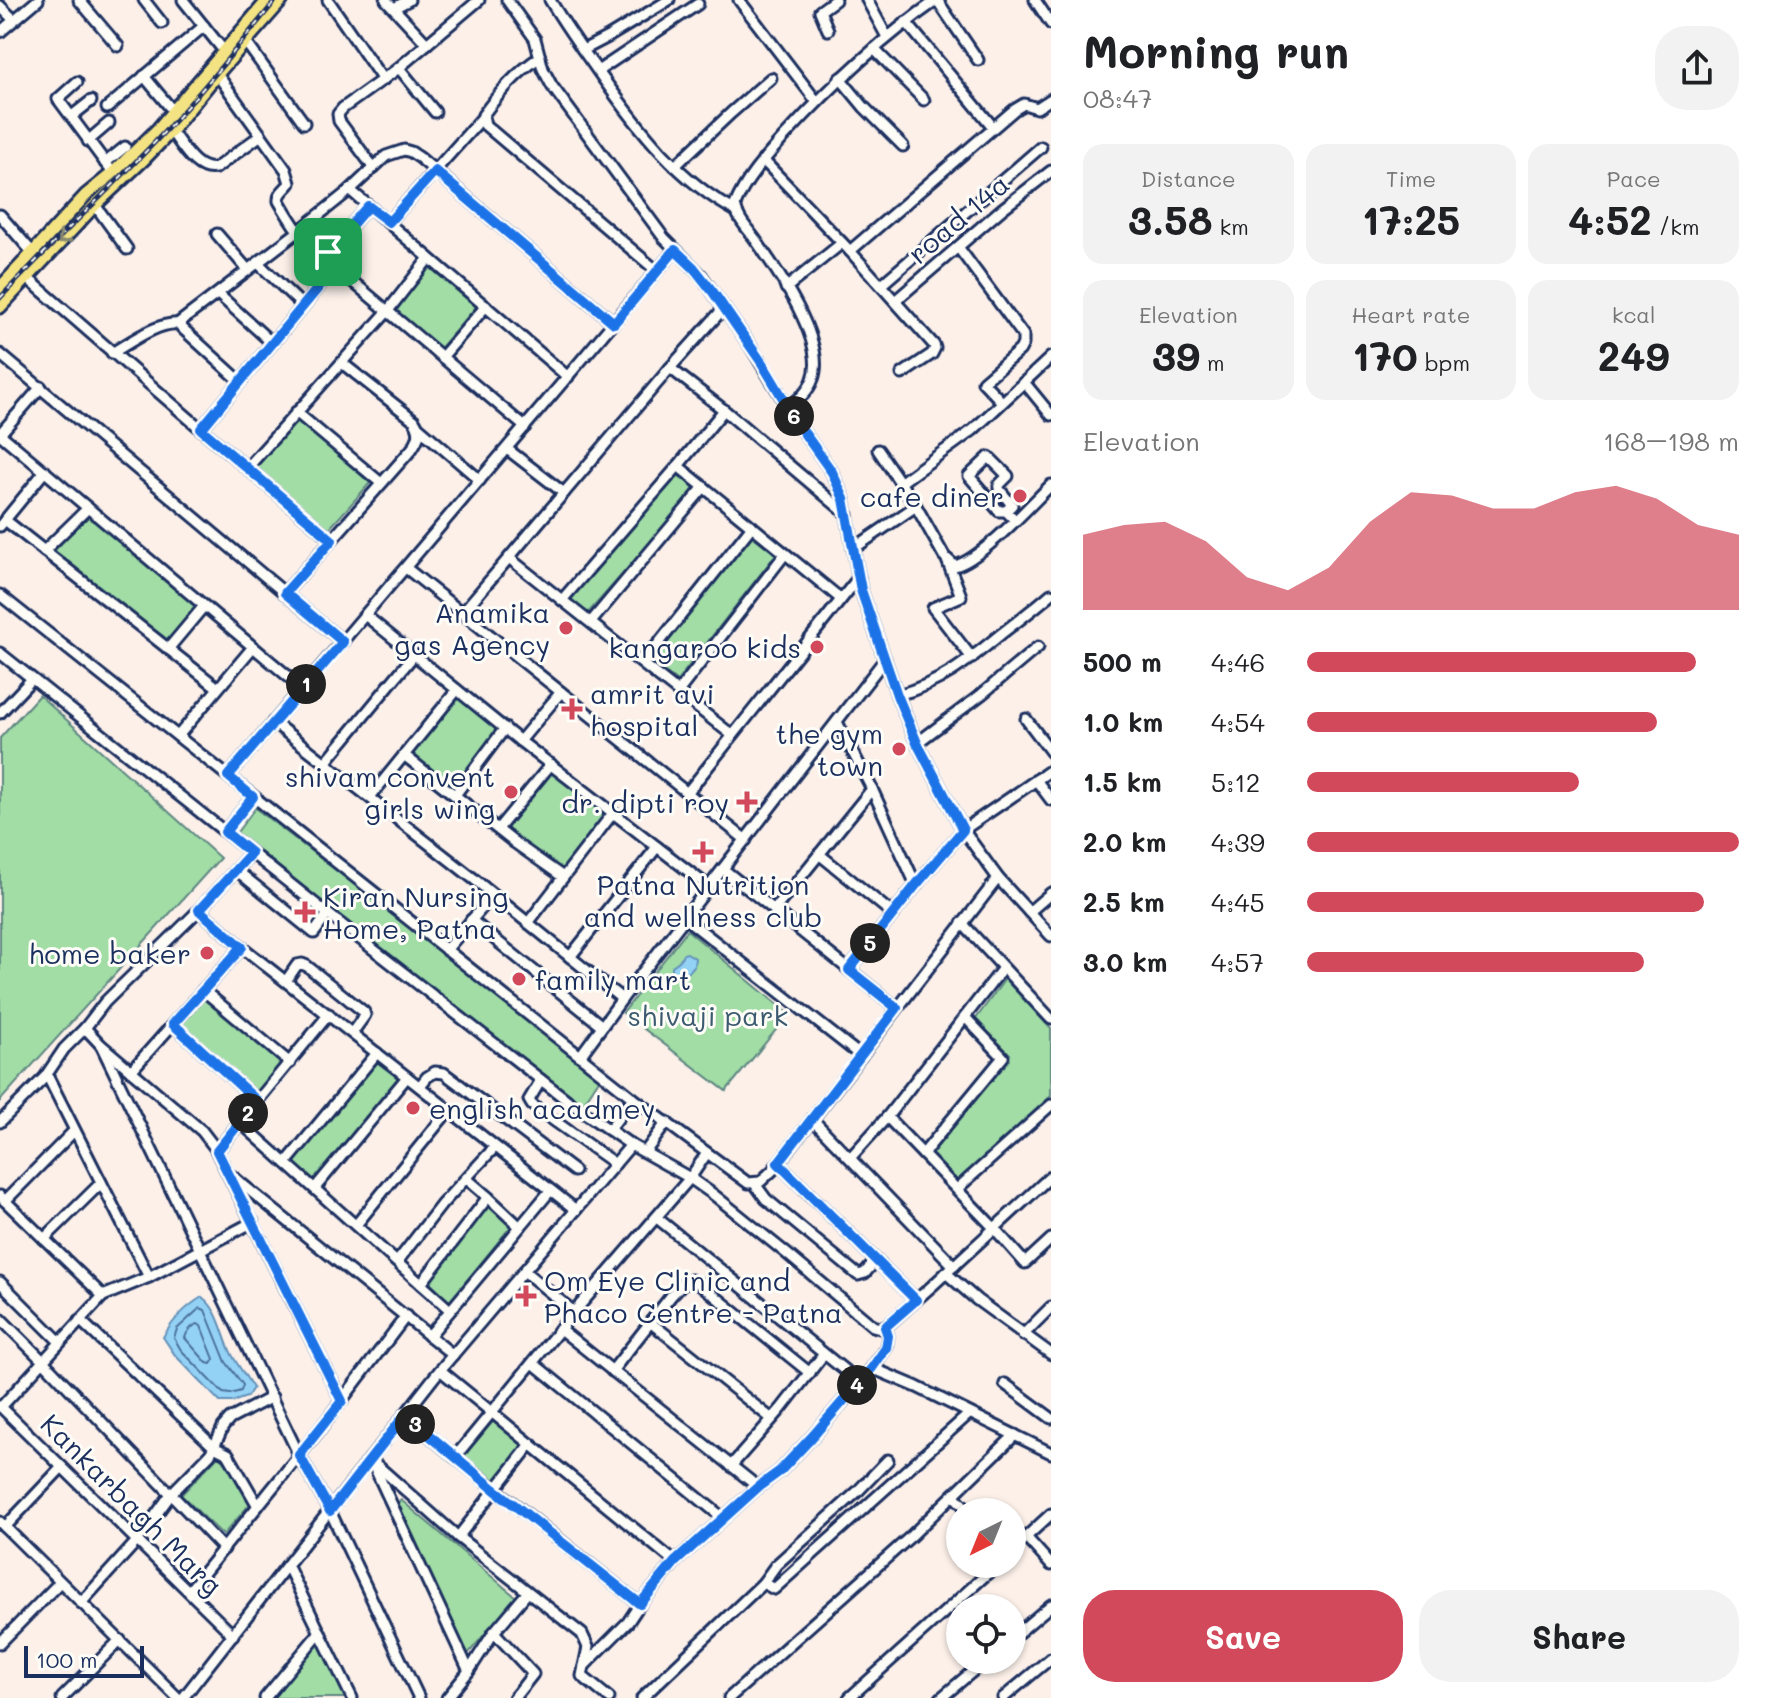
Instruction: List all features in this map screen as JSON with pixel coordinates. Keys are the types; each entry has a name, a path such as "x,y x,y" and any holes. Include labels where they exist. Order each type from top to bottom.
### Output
{"main road":[{"path":"0,307 95,205 171,131 187,102 268,0"},
{"path":"0,288 109,168 157,130 173,111 217,74 227,55 245,41 282,0"}],"street":[{"path":"0,32 38,0"},
{"path":"79,0 118,46"},
{"path":"144,0 162,23"},
{"path":"184,0 227,55"},
{"path":"328,0 383,80"},
{"path":"386,0 427,44"},
{"path":"394,8 409,0"},
{"path":"373,167 338,117 343,108 399,68 479,0"},
{"path":"507,0 535,39 546,78 664,238 701,275 832,472 848,515 861,590 917,743 963,830 998,878 1051,936"},
{"path":"550,0 634,121 702,191 736,211"},
{"path":"583,50 669,0"},
{"path":"739,0 817,102"},
{"path":"828,30 820,11 835,0"},
{"path":"867,0 887,37"},
{"path":"789,407 812,383 816,369 814,346 786,288 736,211 735,205 741,192 763,160 840,78 887,37 937,0 978,60"},
{"path":"1035,0 1051,24"},
{"path":"598,71 698,4"},
{"path":"0,6 14,20"},
{"path":"906,22 993,127"},
{"path":"107,108 204,26"},
{"path":"245,41 304,123"},
{"path":"874,49 924,100"},
{"path":"389,222 482,118 512,78 540,57"},
{"path":"399,68 435,112"},
{"path":"217,74 289,175 290,183 278,197 299,231 387,312 525,427"},
{"path":"144,76 173,111"},
{"path":"675,166 771,78"},
{"path":"840,78 903,146"},
{"path":"77,82 58,98 109,168 125,147"},
{"path":"850,251 1021,105 1037,108 1051,99"},
{"path":"72,116 91,101"},
{"path":"482,118 488,128 657,271"},
{"path":"88,141 109,123"},
{"path":"171,131 200,167 210,170 261,135"},
{"path":"881,285 1041,147"},
{"path":"112,353 161,327 179,324 350,190 386,156 404,150 435,171 614,323"},
{"path":"763,160 929,338 935,348 932,354 902,374"},
{"name":"road 14a","path":"895,301 1051,171"},
{"path":"350,190 568,377"},
{"path":"95,205 127,249"},
{"path":"201,429 303,306 323,279 328,256 368,206"},
{"path":"0,215 32,252"},
{"path":"217,234 248,270"},
{"path":"786,288 842,243"},
{"path":"958,247 1023,335 1020,350 983,382 1002,402"},
{"path":"228,776 675,250"},
{"path":"247,468 387,312 429,258"},
{"path":"258,263 303,306"},
{"path":"17,269 332,540"},
{"path":"218,294 272,343"},
{"path":"442,357 486,306"},
{"path":"462,613 724,308"},
{"path":"179,324 240,381"},
{"path":"0,354 343,642"},
{"path":"900,483 973,430 1051,357"},
{"path":"342,363 405,412 480,480"},
{"path":"670,368 848,515"},
{"path":"1024,382 1051,415"},
{"path":"41,387 0,434 302,688"},
{"path":"562,600 724,410"},
{"path":"296,412 381,483"},
{"path":"285,593 417,441 420,434 418,427"},
{"path":"507,449 564,493"},
{"path":"878,450 916,506 947,560 961,596 933,608 972,658"},
{"path":"1006,511 1012,505 999,485 1008,476 989,457 969,476 999,511 1006,511 1015,520"},
{"path":"678,466 841,599"},
{"path":"45,471 2,523 44,551 218,688"},
{"path":"947,560 955,566 967,561 1051,485"},
{"path":"591,622 704,487"},
{"path":"853,549 916,506"},
{"path":"44,551 88,508"},
{"path":"643,663 752,526"},
{"path":"678,692 785,554"},
{"path":"509,558 732,735"},
{"path":"406,568 746,840"},
{"path":"687,793 859,577"},
{"path":"897,695 933,683 972,658 1051,594"},
{"path":"0,595 633,1098 748,1183 755,1184 765,1178 778,1163 998,878"},
{"path":"168,649 204,606"},
{"path":"365,615 520,741 709,887"},
{"path":"178,736 253,647"},
{"path":"917,743 1038,647"},
{"path":"0,653 541,1080 631,1145 690,1178 873,1326 885,1327 1051,1176"},
{"path":"325,763 414,655"},
{"path":"581,1055 885,659"},
{"path":"0,713 32,679"},
{"path":"370,797 457,690"},
{"path":"520,741 561,692"},
{"path":"1026,719 1051,752"},
{"path":"273,722 622,999"},
{"path":"837,722 916,885"},
{"path":"455,795 505,728"},
{"path":"404,755 563,877"},
{"path":"498,829 551,764"},
{"path":"849,970 963,830 1051,770"},
{"path":"1036,780 1051,800"},
{"path":"774,910 872,789"},
{"path":"225,832 253,797"},
{"path":"528,923 613,813"},
{"path":"570,957 657,847"},
{"path":"0,1122 47,1075 64,1049 105,1002 199,910 251,853"},
{"path":"819,854 893,914"},
{"path":"723,869 897,1008"},
{"path":"236,870 314,933 328,914"},
{"path":"1029,912 1051,893"},
{"path":"446,950 493,895"},
{"path":"199,910 576,1210"},
{"path":"685,918 861,1056"},
{"path":"471,920 602,1026"},
{"path":"962,923 1051,1019"},
{"path":"131,1071 242,947"},
{"path":"286,981 297,965 307,966 364,1012 352,1033"},
{"path":"850,1158 887,1117 1003,968"},
{"path":"203,990 290,1063"},
{"path":"217,1151 329,1014"},
{"path":"923,1154 1003,1057 965,1017"},
{"path":"173,1024 257,1101"},
{"path":"85,1028 202,1131 217,1151 342,1401"},
{"path":"101,1045 419,1698"},
{"path":"286,1163 377,1053"},
{"path":"420,1086 435,1072 444,1073 574,1171"},
{"path":"47,1075 149,1277"},
{"path":"315,1188 407,1077"},
{"path":"541,1080 529,1100 532,1105 615,1164"},
{"path":"609,1130 633,1098"},
{"path":"957,1189 1051,1105"},
{"path":"356,1225 449,1110"},
{"path":"887,1117 1025,1263 1051,1239"},
{"path":"812,1119 977,1300 1051,1354"},
{"path":"240,1122 450,1310"},
{"path":"645,1152 667,1122"},
{"path":"74,1131 2,1199 103,1296"},
{"path":"62,1467 2,1525 181,1698 440,1370 631,1145"},
{"path":"397,1262 442,1204 495,1147"},
{"path":"455,1457 574,1312 657,1218 707,1153"},
{"path":"778,1163 916,1300"},
{"path":"229,1173 453,1355"},
{"path":"467,1179 520,1227"},
{"path":"44,1239 101,1183"},
{"path":"755,1184 766,1199 858,1275 865,1273 876,1260"},
{"path":"429,1336 550,1191"},
{"path":"421,1284 488,1197"},
{"path":"657,1218 859,1382"},
{"path":"1,1406 103,1296 149,1277 253,1222"},
{"path":"524,1271 574,1312"},
{"path":"612,1371 682,1284 695,1281 810,1373"},
{"path":"0,1282 60,1342"},
{"path":"1023,1335 1051,1307"},
{"path":"189,1591 342,1401 406,1316"},
{"path":"0,1318 224,1549"},
{"path":"80,1320 214,1447 228,1454 258,1506"},
{"path":"650,1322 772,1419"},
{"path":"582,1668 628,1622 675,1562 780,1471 872,1368 889,1341 885,1327"},
{"path":"560,1329 758,1487"},
{"path":"731,1466 824,1354"},
{"path":"533,1363 723,1518"},
{"path":"872,1368 1051,1453"},
{"path":"440,1370 675,1562"},
{"path":"1005,1384 1051,1418"},
{"path":"81,1603 137,1541 171,1494 210,1454 230,1419 272,1397"},
{"name":"Kankarbagh Marg","path":"1,1406 233,1635"},
{"path":"763,1583 774,1589 969,1414"},
{"path":"405,1415 640,1604"},
{"path":"729,1698 954,1496 1015,1435"},
{"path":"458,1537 531,1444"},
{"path":"370,1459 458,1537 582,1634 588,1647 582,1676 609,1698"},
{"path":"370,1459 469,1671"},
{"path":"642,1698 763,1583 783,1558 888,1460"},
{"path":"1051,1514 1026,1537 1051,1565"},
{"path":"287,1565 352,1698"},
{"path":"849,1698 982,1578"},
{"path":"1,1640 60,1582"},
{"path":"447,1698 494,1632 527,1593"},
{"path":"1026,1626 1051,1605"},
{"path":"265,1698 320,1632"},
{"path":"494,1632 533,1674 514,1698"},
{"path":"62,1698 120,1640"},
{"path":"1003,1698 1051,1658"},
{"path":"941,1698 969,1674"}],"green space":[{"path":"427,265 476,307 439,350 388,309"},
{"path":"298,420 370,483 328,530 256,467"},
{"path":"675,473 697,490 588,613 568,598"},
{"path":"91,513 201,605 168,646 51,554"},
{"path":"751,535 776,554 677,681 652,662"},
{"path":"39,695 220,858 0,1101 0,738"},
{"path":"458,696 500,728 451,792 408,757"},
{"path":"550,769 609,815 603,818 560,872 504,827"},
{"path":"255,808 602,1075 578,1112 235,835"},
{"name":"shivaji park","path":"687,930 789,1014 726,1091 623,1013"},
{"path":"1005,979 1051,1029 1051,1096 958,1181 928,1153 1010,1054 975,1020"},
{"path":"203,995 284,1063 256,1096 179,1022"},
{"path":"375,1061 400,1079 313,1181 292,1161"},
{"path":"487,1203 512,1225 449,1302 429,1282"},
{"path":"494,1420 525,1445 495,1482 463,1457"},
{"path":"217,1457 223,1457 250,1504 223,1535 181,1495"},
{"path":"401,1500 516,1597 468,1654 396,1504"},
{"path":"318,1642 347,1698 273,1698"}],"water":[{"path":"687,953 695,958 694,966 685,976 676,977 672,966"},
{"path":"202,1297 214,1310 231,1352 253,1388 247,1397 220,1402 175,1355 163,1337 180,1314"}],"railway":[{"path":"0,298 156,141 276,0"}],"place":[{"name":"cafe diner","path":"1020,496"},
{"name":"Anamika gas Agency","path":"566,628"},
{"name":"kangaroo kids","path":"817,647"},
{"name":"amrit avi hospital","path":"572,709"},
{"name":"the gym town","path":"899,749"},
{"name":"shivam convent girls wing","path":"511,792"},
{"name":"dr. dipti roy","path":"747,802"},
{"name":"Patna Nutrition and wellness club","path":"703,852"},
{"name":"Kiran Nursing Home, Patna","path":"305,912"},
{"name":"home baker","path":"207,953"},
{"name":"family mart","path":"519,979"},
{"name":"english acadmey","path":"413,1108"},
{"name":"Om Eye Clinic and Phaco Centre - Patna","path":"526,1296"}],"route":[{"path":"435,171 614,323 675,250 688,261 751,347 839,486 848,515 861,590 897,695 917,743 963,830 849,970 897,1008 778,1163 916,1300 885,1327 889,1341 886,1348 812,1437 780,1471 675,1562 640,1604 405,1415 330,1511 299,1455 342,1401 217,1151 257,1101 173,1024 242,947 199,910 251,853 225,832 253,797 228,776 343,642 285,593 332,540 201,429 318,288 326,270 328,252 368,206 389,222 435,171"}]}
